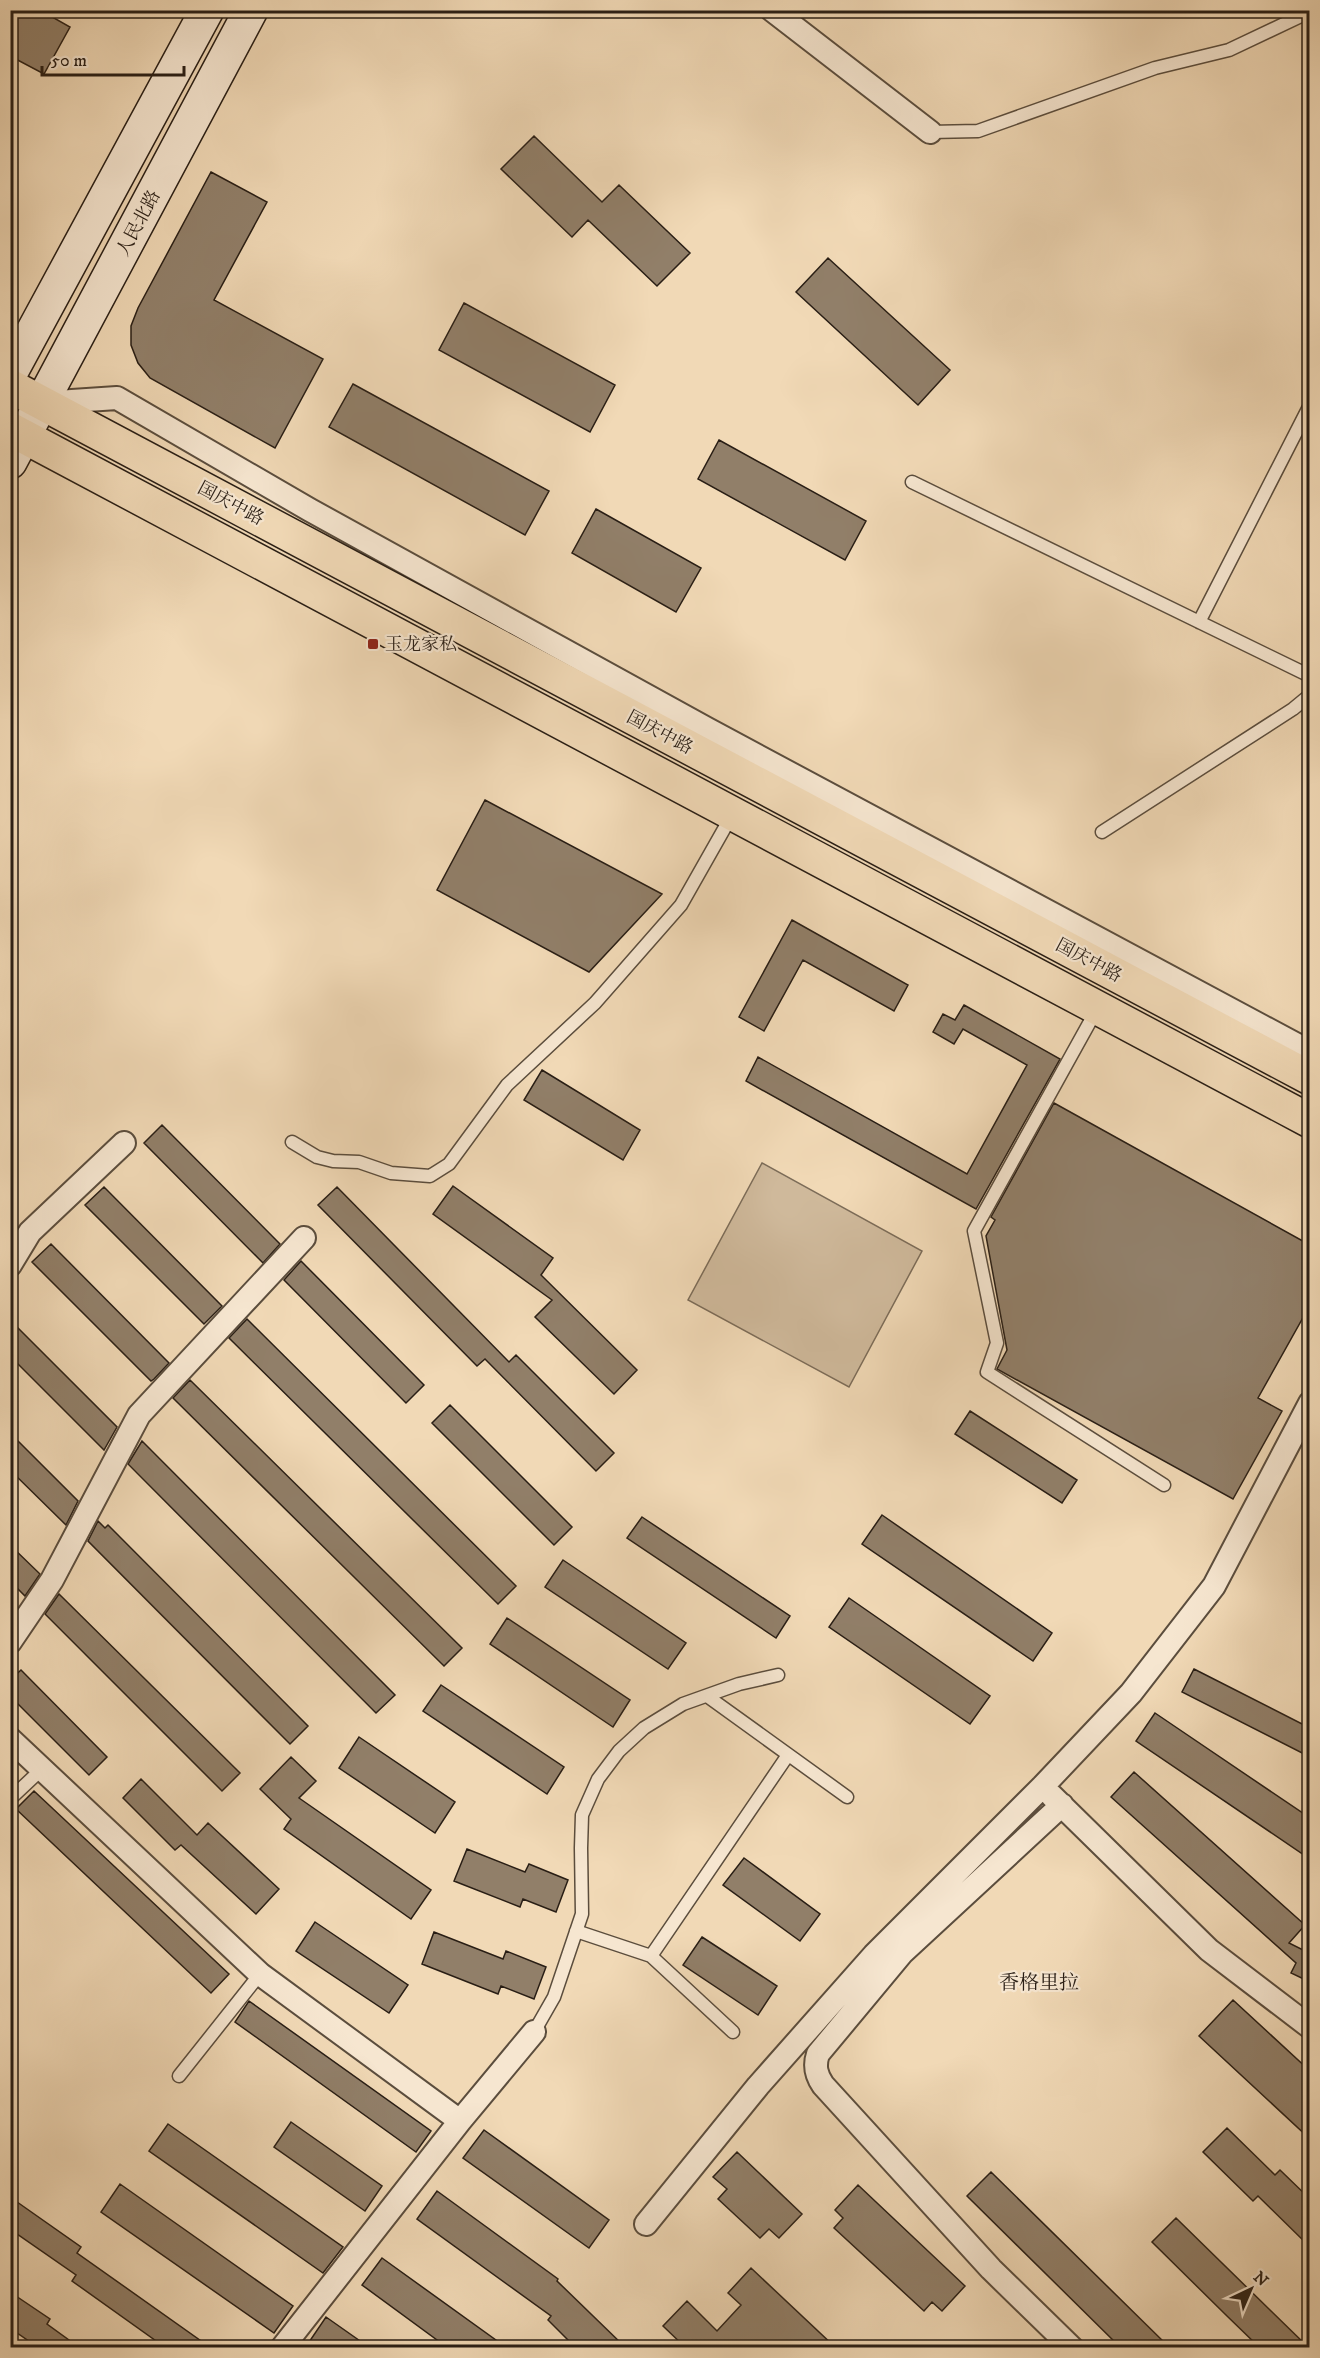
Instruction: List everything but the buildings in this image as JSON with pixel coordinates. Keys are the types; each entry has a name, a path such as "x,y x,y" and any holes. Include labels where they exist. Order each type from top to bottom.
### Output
{"main road":[{"path":"10,374 207,10"},
{"name":"人民北路","path":"15,442 42,403 251,10"},
{"name":"国庆中路","path":"10,386 1310,1078"},
{"name":"国庆中路","path":"15,442 732,813 1310,1121"}],"street":[{"path":"772,10 930,132"},
{"path":"42,403 117,398 310,510 696,723 1310,1052"},
{"path":"10,1265 30,1232 124,1143"},
{"path":"10,1642 52,1580 139,1415 304,1238"},
{"path":"646,2224 758,2086 874,1955 1043,1786 1131,1693 1214,1586 1310,1403"},
{"path":"10,1739 260,1974 460,2121"},
{"path":"1043,1786 1209,1950 1310,2027"},
{"path":"1062,1805 902,1953 818,2054 816,2062 818,2078 823,2085 991,2269 1072,2348"},
{"path":"282,2348 460,2121 534,2032"}],"lane":[{"path":"930,132 978,131 1155,68 1229,50 1305,14 1310,16"},
{"path":"1199,622 1310,405"},
{"path":"912,482 1310,676"},
{"path":"1102,832 1293,709 1310,695"},
{"path":"292,1142 317,1157 333,1161 359,1162 391,1173 430,1176 448,1164 507,1085 595,1003 681,905 732,813"},
{"path":"1098,1008 974,1231 997,1343 987,1372 1164,1485"},
{"path":"534,2032 554,1997 582,1914 580,1848 582,1815 598,1779 619,1751 644,1728 683,1704 739,1684 778,1675"},
{"path":"707,1696 847,1797"},
{"path":"651,1956 788,1755"},
{"path":"10,1799 42,1769"},
{"path":"576,1931 651,1956 733,2032"},
{"path":"179,2076 260,1974"}],"shaded area":[{"path":"762,1163 922,1251 849,1387 688,1300"}],"place":[{"name":"玉龙家私","path":"373,644"}],"district":[{"name":"香格里拉","path":"1039,1982"}]}
